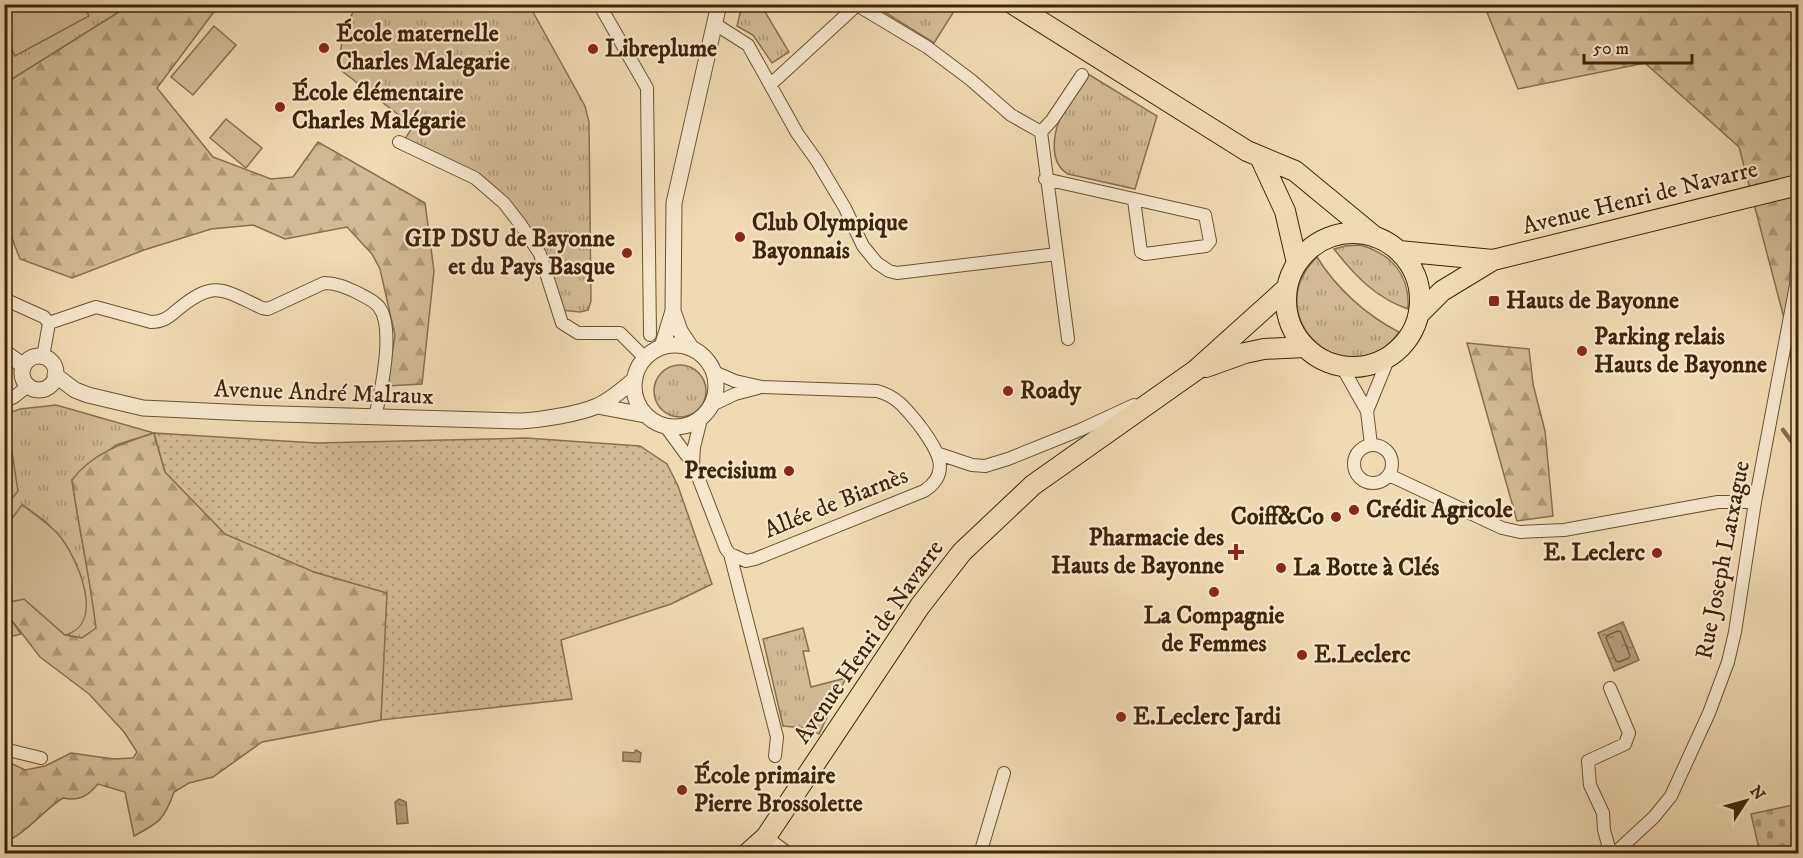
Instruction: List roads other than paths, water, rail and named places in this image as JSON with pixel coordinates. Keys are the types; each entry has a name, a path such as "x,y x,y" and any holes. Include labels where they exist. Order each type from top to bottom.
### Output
{"main road":[{"path":"1013,4 1247,152 1295,171 1375,237 1399,251 1412,269 1419,291 1419,314 1413,332 1406,342 1389,357 1358,368 1342,367 1316,356 1305,347 1292,330 1286,309 1287,288 1297,263 1307,250 1321,241 1338,235 1356,233 1375,237"},
{"path":"1260,157 1285,211 1297,263"},
{"name":"Avenue Henri de Navarre","path":"1419,314 1442,291 1493,260 1798,185"},
{"name":"Avenue Henri de Navarre","path":"1399,251 1493,260"},
{"name":"Avenue Henri de Navarre","path":"747,854 766,837 920,606 962,552 1033,485 1196,370 1287,288"},
{"name":"Avenue Henri de Navarre","path":"1196,370 1257,351 1305,347"}],"street":[{"path":"599,4 647,88 650,335"},
{"path":"662,347 673,311 672,211 719,4"},
{"path":"771,84 858,5 927,47 1011,114 1041,132"},
{"path":"715,24 748,45 797,133 845,208 863,246 877,263 889,272 897,273 1057,254"},
{"path":"1068,339 1045,179 1041,132 1052,120 1082,75"},
{"path":"399,142 475,178 504,203 540,254 562,323 578,333 620,333 645,358"},
{"path":"1045,179 1205,215 1210,241 1206,246 1145,254 1142,252 1134,200"},
{"name":"Rue Joseph Latxague","path":"1614,854 1654,817 1671,796 1709,713 1728,662 1735,632 1755,502 1796,285 1798,243"},
{"path":"49,323 96,306 158,322 167,319 193,296 205,290 217,289 228,291 268,309 324,283 333,283 346,287 378,305 386,318 384,366 375,417"},
{"path":"4,299 44,317 49,323 43,357"},
{"path":"673,311 680,331 692,349"},
{"path":"693,464 694,447 701,419 712,405 716,395 714,372 704,357 692,349 677,345 662,347 645,358 635,379 634,391 645,415 666,427 684,426 701,419"},
{"path":"4,352 24,366"},
{"path":"43,357 51,362 52,381 42,390 34,390 22,377 24,366 31,359 43,357"},
{"path":"1367,411 1389,357"},
{"path":"1342,367 1367,411 1371,445"},
{"path":"714,372 735,381 762,387 877,391 890,394 904,405 939,454 972,465 986,466 1080,430 1167,390"},
{"name":"Avenue André Malraux","path":"52,381 88,395 143,408 526,421 597,406 617,394 635,379"},
{"path":"4,402 28,386"},
{"path":"712,405 735,394 762,387"},
{"name":"Avenue André Malraux","path":"597,406 645,415"},
{"path":"666,427 693,464 730,555 777,737 775,756"},
{"path":"1371,445 1383,447 1391,457 1392,469 1389,475 1375,483 1364,481 1356,472 1354,462 1358,452 1371,445"},
{"name":"Allée de Biarnès","path":"730,555 746,561 755,559 924,491 932,486 939,473 939,454"},
{"path":"1389,475 1502,528 1520,532 1564,530 1718,501 1755,502"},
{"path":"1610,688 1629,733 1625,744 1587,761 1590,785 1603,813 1604,830 1609,848 1614,854"},
{"path":"4,748 41,758"},
{"path":"980,854 1005,773"},
{"path":"766,837 789,854"}],"water":[{"path":"1623,622 1639,660 1614,671 1598,633"},
{"path":"636,750 641,753 640,762 623,761 623,752 634,753"},
{"path":"399,799 406,802 408,823 397,824 395,802"}],"waterway":[{"path":"1783,430 1798,450"}],"place":[{"name":"École maternelle Charles Malegarie","path":"324,48"},
{"name":"Libreplume","path":"593,49"},
{"name":"École élémentaire Charles Malégarie","path":"280,107"},
{"name":"Club Olympique Bayonnais","path":"740,237"},
{"name":"GIP DSU de Bayonne et du Pays Basque","path":"627,253"},
{"name":"Hauts de Bayonne","path":"1494,301"},
{"name":"Parking relais Hauts de Bayonne","path":"1582,351"},
{"name":"Roady","path":"1008,391"},
{"name":"Precisium","path":"789,471"},
{"name":"Crédit Agricole","path":"1354,510"},
{"name":"Coiff&Co","path":"1336,517"},
{"name":"Pharmacie des Hauts de Bayonne","path":"1236,552"},
{"name":"E. Leclerc","path":"1657,553"},
{"name":"La Botte à Clés","path":"1281,568"},
{"name":"La Compagnie de Femmes","path":"1214,592"},
{"name":"E.Leclerc","path":"1302,655"},
{"name":"E.Leclerc Jardi","path":"1121,717"},
{"name":"École primaire Pierre Brossolette","path":"682,790"}]}
